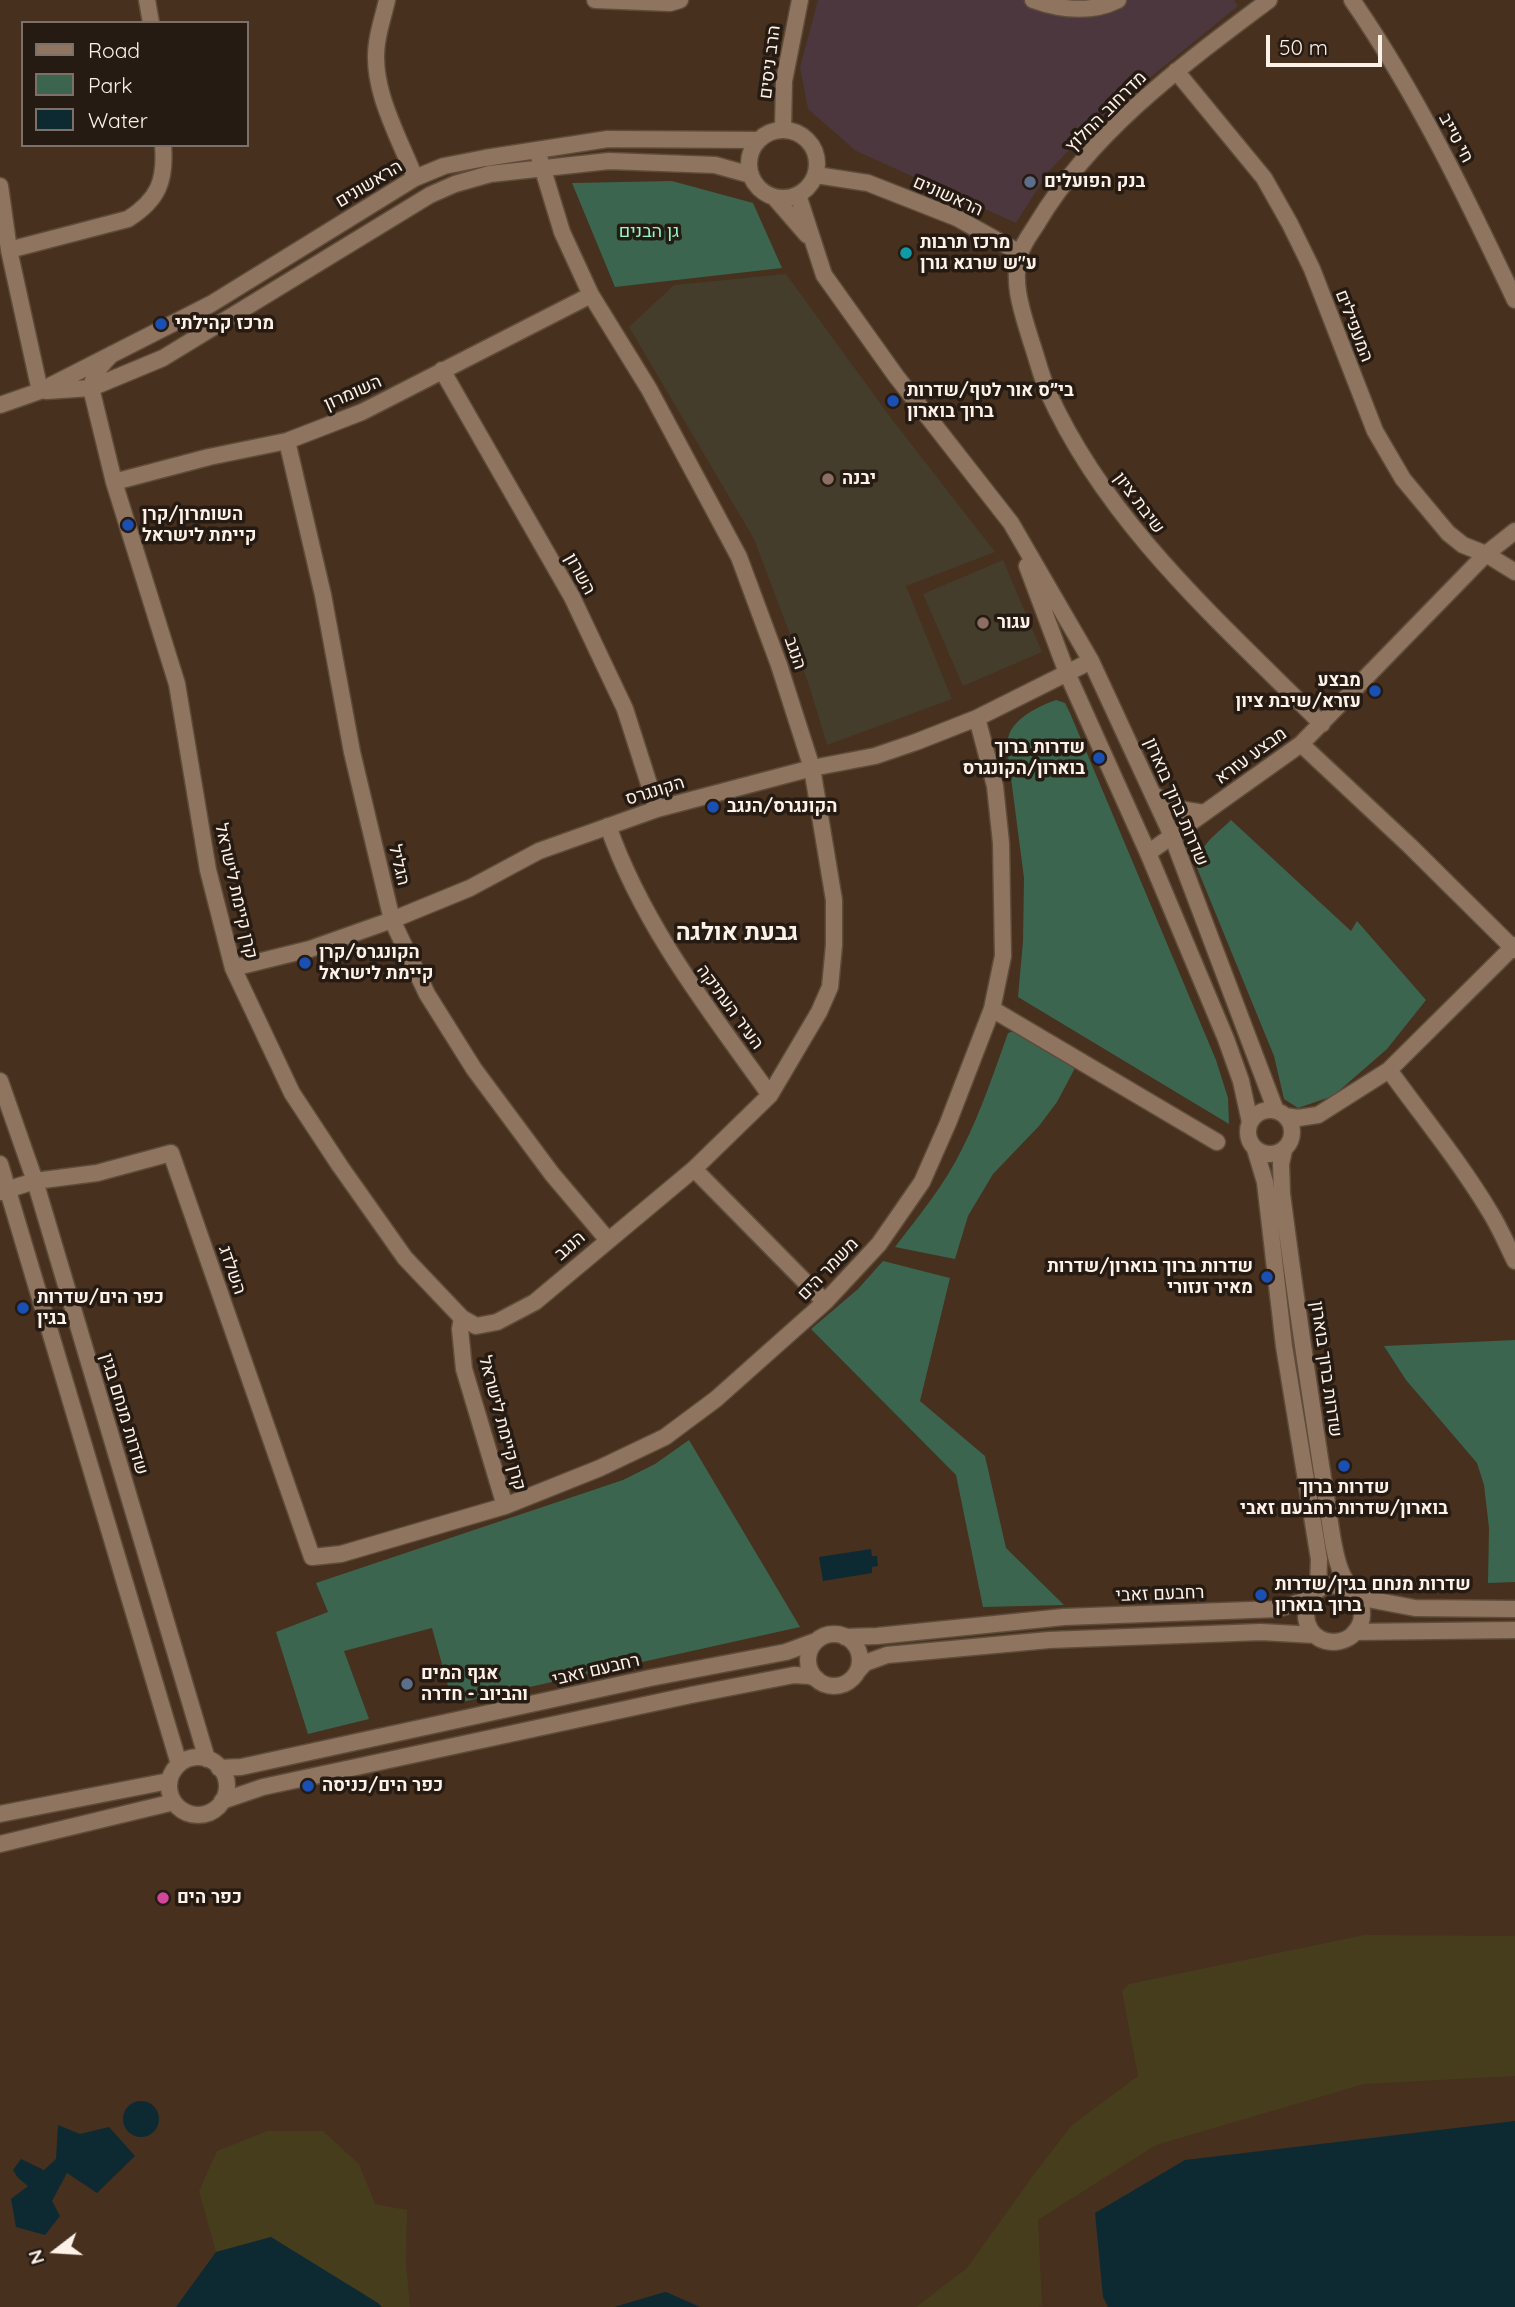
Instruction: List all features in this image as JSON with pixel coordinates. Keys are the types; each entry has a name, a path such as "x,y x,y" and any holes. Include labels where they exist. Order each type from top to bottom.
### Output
{"street":[{"path":"147,0 151,21"},
{"path":"387,0 377,44 377,70 384,101 415,178"},
{"path":"595,0 670,3 680,0"},
{"name":"הרב ניסים","path":"783,129 784,81 800,0"},
{"path":"1032,0 1070,9 1093,9 1118,0"},
{"name":"מדרחוב החלוץ","path":"1020,253 1052,200 1121,120 1176,71 1269,0"},
{"name":"חי טייב","path":"1352,0 1386,49 1471,207 1515,300"},
{"name":"המעפילים","path":"1176,71 1264,178 1290,224 1312,269 1376,431 1403,479 1448,533 1464,545 1486,554 1515,572"},
{"path":"783,129 801,134 808,140 817,156 816,175 806,190 790,198 774,197 756,185 749,163 757,140 769,132 783,129"},
{"name":"הראשונים","path":"0,405 40,391 211,304 415,178 444,166 607,139 757,140"},
{"path":"9,250 128,219 143,209 156,196 163,147"},
{"name":"הנגב","path":"462,1318 476,1326 496,1322 535,1302 607,1239 694,1170 770,1095 819,1012 830,987 834,945 834,900 812,768 779,665 739,557 649,389 591,295 562,232 537,150"},
{"name":"הראשונים","path":"40,391 91,388 163,358 430,195 455,184 489,174 609,161 715,165 751,176"},
{"name":"הראשונים","path":"816,175 868,183 957,218 1020,253"},
{"path":"0,187 9,250 40,391"},
{"name":"שדרות ברוך בוארון","path":"798,195 824,275 896,376 1011,523 1091,661 1172,836 1281,1113"},
{"name":"שדרות ברוך בוארון","path":"774,197 811,240"},
{"name":"שיבת ציון","path":"1020,253 1017,284 1023,317 1046,389 1087,465 1166,568 1322,724"},
{"name":"השומרון","path":"114,482 209,457 287,441 362,412 591,295"},
{"path":"91,388 100,366 112,354"},
{"name":"השרון","path":"442,370 572,597 625,709 657,809"},
{"name":"קרן קיימת לישראל","path":"91,388 114,482 177,684 208,870 233,968 292,1093 405,1258 462,1318 460,1329 464,1369 505,1506"},
{"name":"הגליל","path":"287,441 323,595 352,752 392,920 427,994 474,1069 511,1121 607,1239"},
{"name":"שדרות ברוך בוארון","path":"1011,523 1067,673 1148,853 1226,1039 1244,1091 1250,1122"},
{"name":"מבצע עזרא","path":"1148,853 1301,744 1486,554 1515,531"},
{"name":"הקונגרס","path":"233,968 310,949 392,920 470,888 539,851 657,809 812,768 875,756 977,718 1091,661"},
{"name":"משמר הים","path":"312,1557 341,1554 505,1506 600,1468 665,1437 716,1399 825,1302 879,1244 922,1182 948,1124 992,1009 1003,957 1001,843 995,786 977,718"},
{"path":"1255,1149 1268,1154 1287,1145 1318,1115 1389,1070 1514,947 1301,744"},
{"path":"1154,795 1179,808 1204,813"},
{"name":"העיר העתיקה","path":"608,826 622,865 675,962 770,1095"},
{"path":"992,1009 1217,1142"},
{"path":"1389,1070 1446,1145 1491,1213 1515,1261"},
{"name":"שדרות מנחם בגין","path":"0,1082 35,1181 213,1763"},
{"path":"1315,1635 1306,1619 1305,1610 1313,1595 1319,1559 1284,1346 1265,1182 1255,1149 1248,1137 1250,1122 1261,1111 1298,1118 1318,1115"},
{"path":"1281,1113 1292,1126 1287,1145"},
{"name":"שדרות ברוך בוארון","path":"1287,1145 1281,1164 1282,1194 1308,1382 1336,1554 1354,1594"},
{"name":"השלדג","path":"4,1191 35,1181 97,1173 171,1153 312,1557"},
{"path":"0,1164 4,1191 179,1764"},
{"path":"694,1170 825,1302"},
{"path":"1313,1595 1332,1585 1354,1594 1415,1608 1515,1609"},
{"path":"1354,1594 1362,1615 1355,1632"},
{"name":"רחבעם זאבי","path":"845,1637 1064,1617 1266,1609 1296,1605 1313,1595"},
{"path":"857,1672 859,1652 845,1637 831,1634 816,1641 808,1656 811,1673 817,1679 823,1684 839,1686 846,1683 857,1672 865,1663 887,1655 1049,1640 1261,1632 1315,1635 1331,1642 1340,1641 1355,1632 1515,1630"},
{"name":"רחבעם זאבי","path":"213,1763 241,1768 662,1676 786,1652 816,1641"},
{"path":"222,1801 263,1787 691,1695 794,1675 817,1679"},
{"path":"197,1757 213,1763 226,1782 222,1801 213,1811 188,1814 170,1796 169,1781 179,1764 197,1757"},
{"path":"0,1814 169,1781"},
{"path":"0,1844 174,1802"}],"shaded area":[{"path":"818,0 1234,0 1238,6 1098,120 1049,171 1016,223 856,151 808,109 800,67"},
{"name":"יבנה","path":"786,274 891,418 995,552 906,586 952,699 827,745 809,685 754,539 629,327 674,285"},
{"name":"עגור","path":"1003,560 1042,652 963,686 923,594"}],"green space":[{"name":"גן הבנים","path":"672,181 753,203 782,268 615,287 572,183"},
{"path":"1056,700 1065,703 1070,713 1216,1060 1228,1098 1229,1124 1018,997 1023,941 1024,878 1008,740 1015,724 1021,719 1035,709"},
{"path":"1231,820 1351,931 1357,921 1426,1000 1387,1049 1333,1096 1298,1108 1284,1099 1274,1056 1197,868 1204,847"},
{"path":"1015,1031 1075,1068 1057,1102 1039,1126 993,1174 968,1216 955,1259 895,1247 948,1175 969,1135 1008,1033"},
{"path":"883,1261 950,1278 920,1401 985,1456 1006,1548 1064,1605 983,1607 956,1475 811,1329 858,1289"},
{"path":"1515,1340 1515,1582 1488,1583 1489,1528 1484,1485 1477,1463 1406,1380 1384,1346"},
{"path":"689,1440 800,1627 453,1704 432,1628 344,1651 369,1719 308,1734 276,1632 328,1612 316,1583 623,1480 655,1464"}],"sand":[{"path":"1364,1935 1515,1936 1515,2076 1364,2084 1156,2145 1038,2220 1042,2304 1039,2307 916,2307 967,2268 1072,2125 1138,2076 1122,1991 1129,1984"},
{"path":"267,2131 323,2131 359,2164 375,2204 407,2210 406,2263 410,2307 382,2307 271,2237 216,2252 199,2191 217,2151"}],"water":[{"path":"871,1549 872,1556 877,1556 878,1566 872,1567 872,1573 823,1581 819,1557"},
{"path":"141,2101 154,2106 159,2119 154,2132 141,2137 128,2132 123,2119 128,2106"},
{"path":"1515,2121 1515,2307 1108,2307 1103,2297 1095,2213 1185,2160"},
{"path":"58,2125 80,2134 109,2127 135,2156 97,2193 67,2173 52,2201 60,2216 45,2235 16,2227 11,2199 28,2186 13,2170 21,2159 44,2170 56,2159"},
{"path":"271,2237 382,2307 176,2307 216,2252"},
{"path":"665,2292 700,2307 614,2307"}],"place":[{"name":"בנק הפועלים","path":"1030,182"},
{"name":"מרכז תרבות ע\"ש שרגא גורן","path":"906,253"},
{"name":"מרכז קהילתי","path":"161,324"},
{"name":"בי״ס אור לטף/שדרות ברוך בוארון","path":"893,401"},
{"name":"יבנה","path":"828,479"},
{"name":"השומרון/קרן קיימת לישראל","path":"128,525"},
{"name":"עגור","path":"983,623"},
{"name":"מבצע עזרא/שיבת ציון","path":"1375,691"},
{"name":"שדרות ברוך בוארון/הקונגרס","path":"1099,758"},
{"name":"הקונגרס/הנגב","path":"713,807"},
{"name":"הקונגרס/קרן קיימת לישראל","path":"305,963"},
{"name":"שדרות ברוך בוארון/שדרות מאיר זנזורי","path":"1267,1277"},
{"name":"כפר הים/שדרות בגין","path":"23,1308"},
{"name":"שדרות ברוך בוארון/שדרות רחבעם זאבי","path":"1344,1466"},
{"name":"שדרות מנחם בגין/שדרות ברוך בוארון","path":"1261,1595"},
{"name":"אגף המים והביוב - חדרה","path":"407,1684"},
{"name":"כפר הים/כניסה","path":"308,1786"},
{"name":"כפר הים","path":"163,1898"}],"district":[{"name":"גבעת אולגה","path":"737,933"}]}
